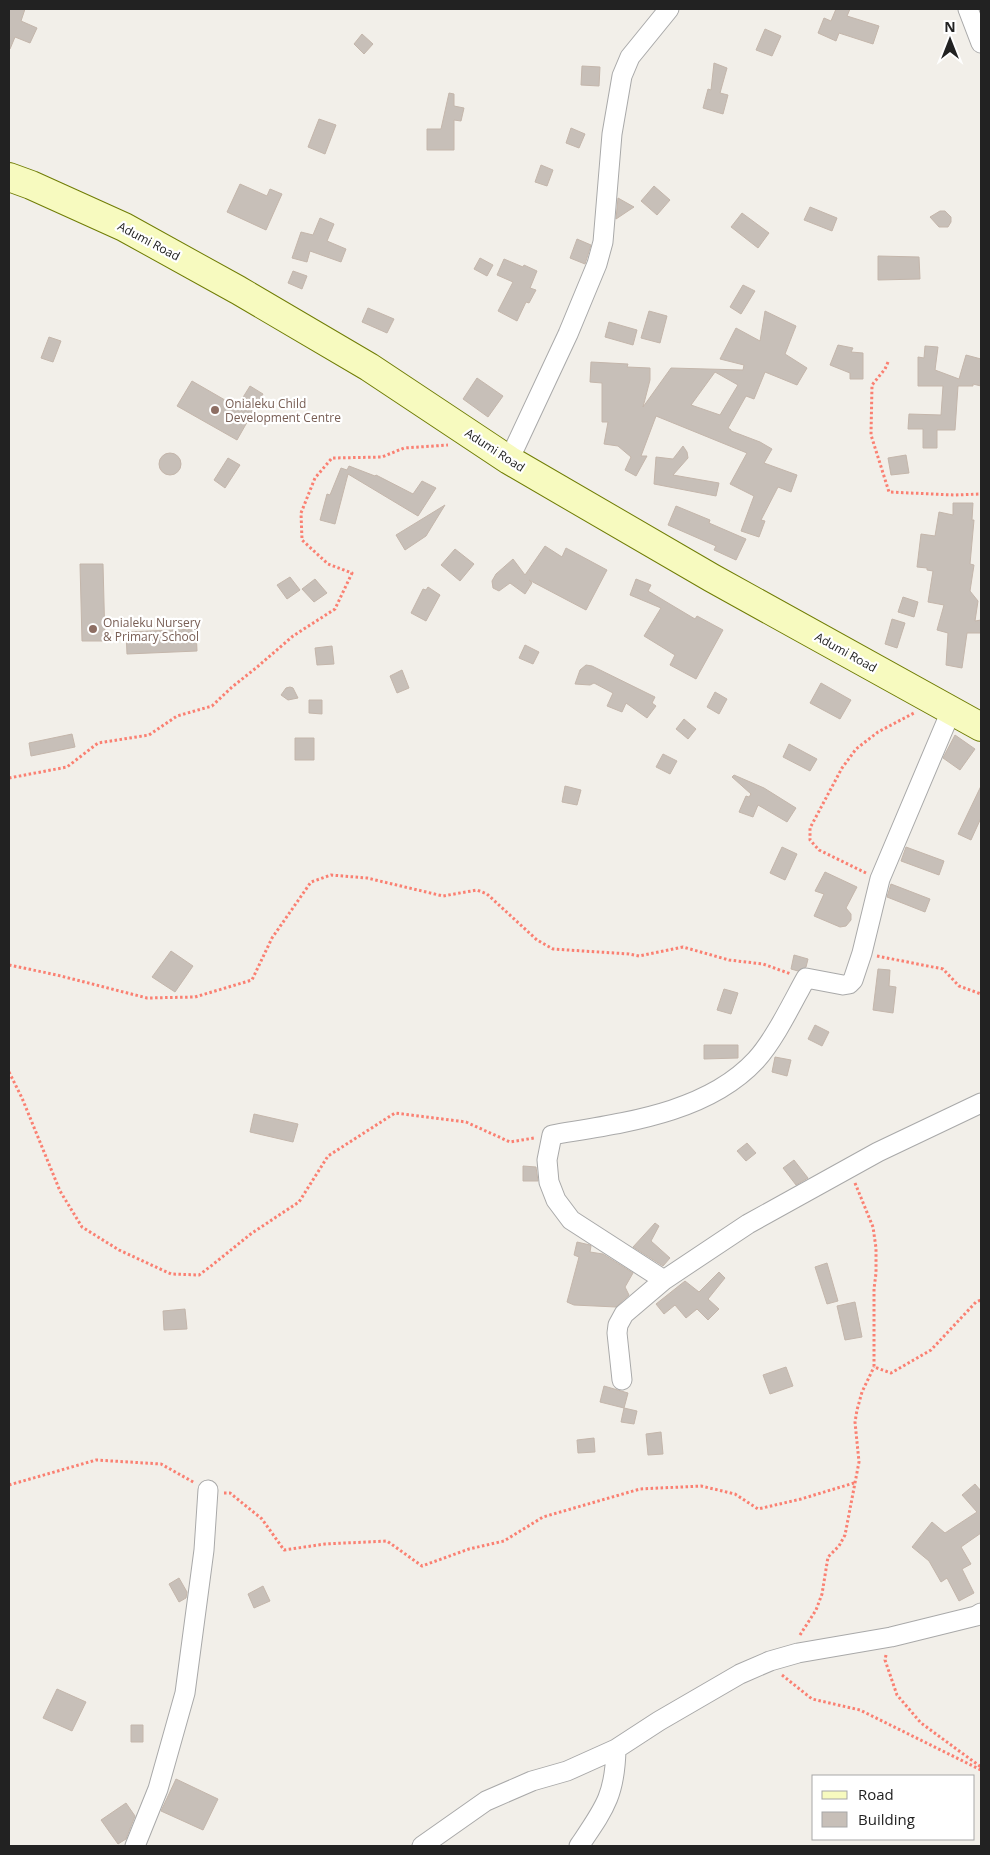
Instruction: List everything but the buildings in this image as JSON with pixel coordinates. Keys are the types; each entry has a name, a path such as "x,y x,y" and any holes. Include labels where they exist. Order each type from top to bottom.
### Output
{"main road":[{"name":"Adumi Road","path":"9,176 124,227 238,290 369,367 509,460 712,578 981,727"}],"street":[{"path":"509,460 572,325 597,264 603,242 612,134 622,76 630,57 668,9"},
{"path":"968,9 981,44"},
{"path":"664,1280 571,1220 556,1200 549,1182 548,1160 552,1135 636,1120 669,1111 717,1090 740,1076 758,1058 806,978 843,985 849,984 853,980 862,953 880,879 945,707"},
{"path":"622,1380 617,1333 618,1325 624,1314 664,1280 748,1224 878,1152 981,1104"},
{"path":"135,1846 158,1789 185,1693 204,1550 208,1490"},
{"path":"422,1846 486,1801 532,1780 567,1771 616,1749 659,1720 740,1674 770,1661 798,1653 892,1637 976,1616 981,1613"},
{"path":"579,1846 606,1805 613,1785 616,1749"}],"path":[{"path":"888,362 885,369 872,385 871,435 889,492 954,495 981,494"},
{"path":"9,778 67,767 98,743 149,735 177,716 212,706 293,636 336,609 352,573 328,564 302,540 301,513 315,478 332,458 382,457 404,448 484,443"},
{"path":"880,879 819,850 810,840 810,828 842,768 856,748 878,732 902,719 945,707"},
{"path":"9,966 57,975 147,998 195,997 252,980 272,938 311,882 331,875 367,878 443,896 477,890 487,894 537,940 553,949 639,956 683,947 729,960 763,964 806,978"},
{"path":"862,953 943,969 959,986 981,994"},
{"path":"9,1072 29,1114 60,1191 82,1228 119,1250 171,1274 198,1275 211,1266 252,1233 299,1202 328,1156 395,1113 466,1122 510,1142 552,1135"},
{"path":"798,1653 801,1633 816,1610 822,1594 828,1557 839,1546 844,1535 859,1462 855,1422 856,1410 874,1367 876,1248 873,1228 850,1169"},
{"path":"874,1367 892,1373 931,1350 976,1302 981,1300"},
{"path":"9,1485 96,1460 161,1464 208,1490 230,1493 262,1520 284,1550 325,1544 386,1542 422,1566 469,1549 504,1542 543,1517 640,1489 701,1486 735,1494 758,1509 801,1499 854,1483"},
{"path":"892,1637 885,1660 898,1695 921,1723 981,1768"},
{"path":"770,1661 782,1675 812,1699 860,1710 897,1730 981,1768"}],"place":[{"name":"Onialeku Child Development Centre","path":"215,410"},
{"name":"Onialeku Nursery & Primary School","path":"93,629"}]}
